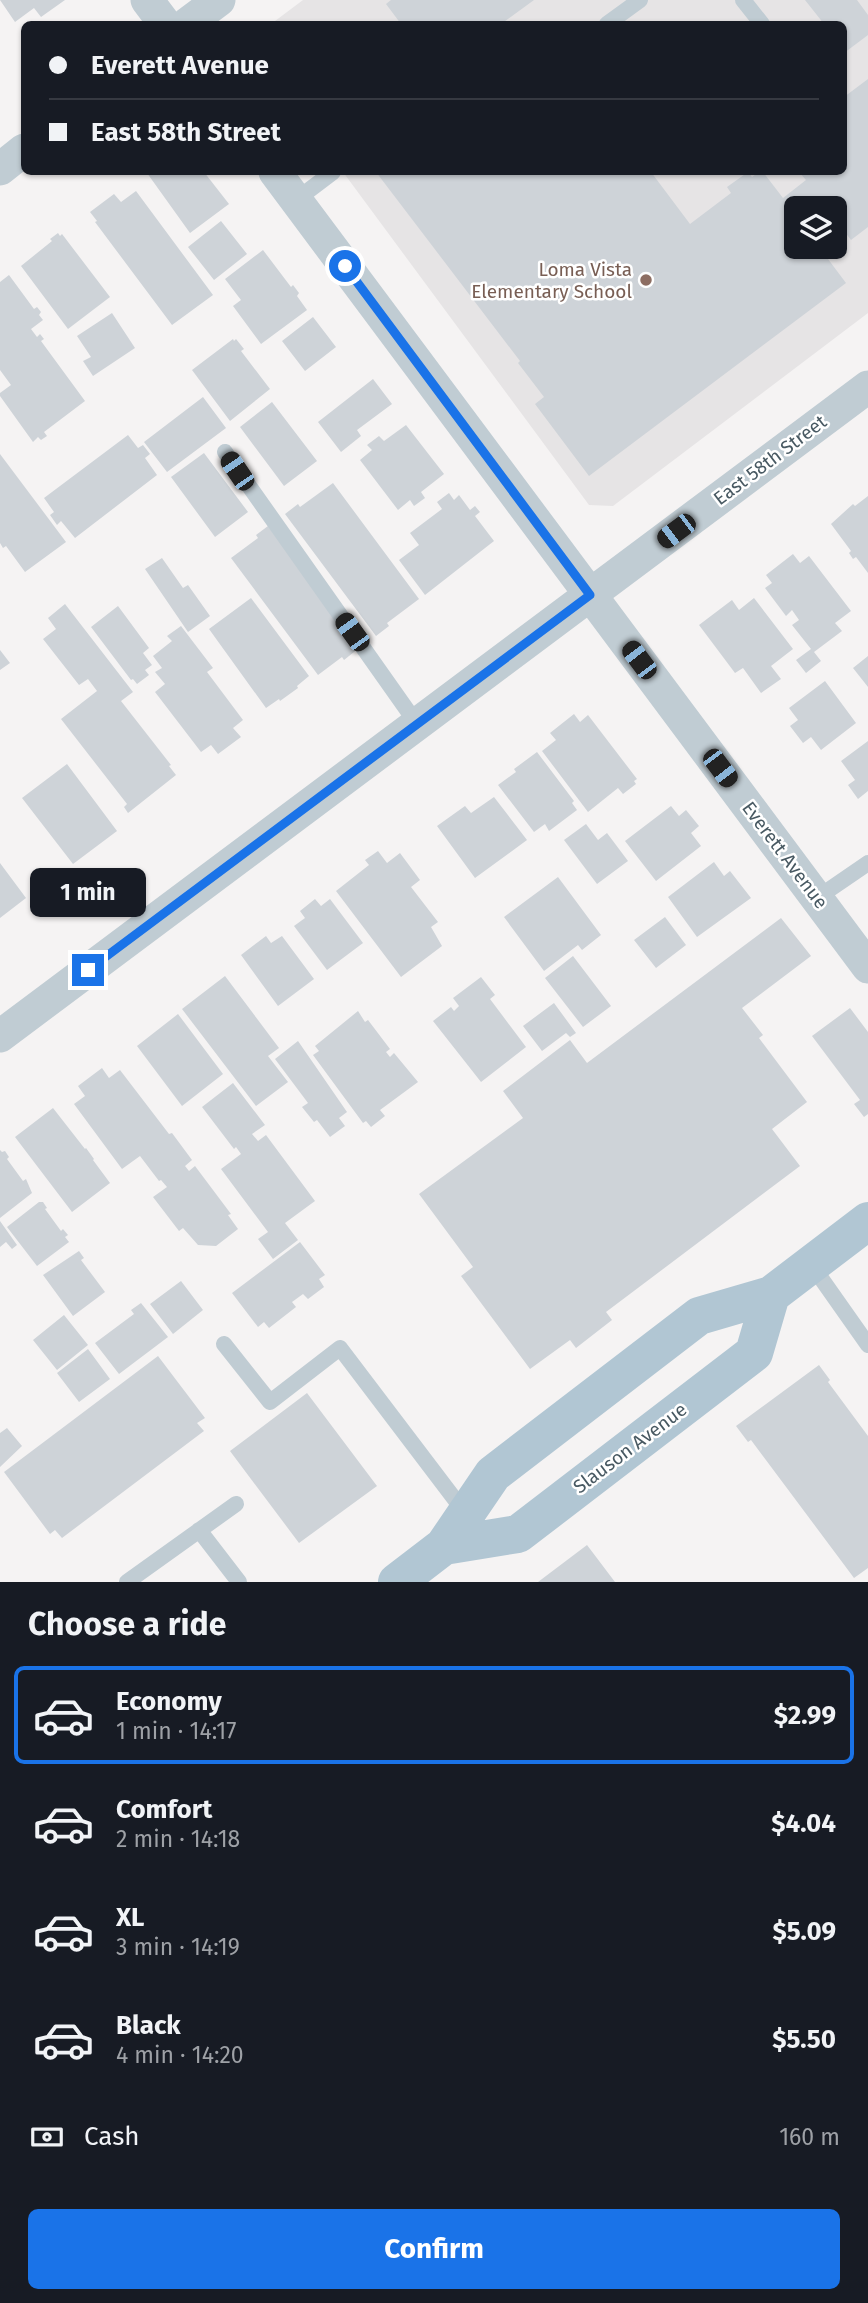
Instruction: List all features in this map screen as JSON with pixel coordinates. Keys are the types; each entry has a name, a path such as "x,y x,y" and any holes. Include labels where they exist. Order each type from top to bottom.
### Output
{"main road":[{"name":"Slauson Avenue","path":"397,1582 444,1546 493,1474 699,1316 771,1295 868,1221"},
{"name":"Slauson Avenue","path":"444,1546 518,1534 754,1353 771,1295"}],"street":[{"path":"147,0 163,21"},
{"path":"191,21 219,0"},
{"path":"0,169 21,152"},
{"name":"Everett Avenue","path":"277,175 868,967"},
{"name":"East 58th Street","path":"0,1036 868,387"}],"lane":[{"path":"611,21 640,0"},
{"path":"743,0 760,21"},
{"path":"296,200 329,175"},
{"path":"225,452 417,724"},
{"path":"817,898 868,863"},
{"path":"811,1264 868,1345"},
{"path":"225,1344 270,1402 340,1348 466,1514"},
{"path":"127,1582 236,1504"},
{"path":"200,1530 239,1582"}],"shaded area":[{"name":"Loma Vista Elementary School","path":"303,0 868,0 868,313 613,506 589,505 345,175 847,175 847,21 275,21"}],"building":[{"path":"0,0 65,0 41,17 34,8 15,22"},
{"path":"391,0 534,0 505,21 399,21 386,4"},
{"path":"805,0 857,0 868,15 868,35 847,51 847,21 822,21"},
{"name":"Loma Vista Elementary School","path":"868,79 868,227 851,240 847,235 847,196 786,196 806,180 802,175 847,175 847,95"},
{"path":"148,175 206,175 229,204 190,233"},
{"name":"Loma Vista Elementary School","path":"378,175 653,175 690,224 731,193 727,187 744,175 765,175 783,198 784,259 828,259 846,283 589,476 535,404 544,397 518,363 520,361"},
{"path":"136,191 213,295 172,325 90,212 114,194 121,202"},
{"path":"221,221 247,254 214,280 188,247"},
{"path":"58,233 60,236 62,234 110,297 68,329 21,266"},
{"path":"263,250 291,287 293,285 299,293 297,296 307,310 261,344 233,306 241,300 225,279"},
{"path":"9,275 34,309 37,307 41,312 39,315 43,320 31,329 37,337 40,334 44,339 41,341 85,401 44,432 47,436 41,440 38,437 33,442 0,396 0,393 11,385 0,370 0,282"},
{"path":"112,313 135,348 93,376 83,361 91,357 77,336"},
{"path":"313,317 336,347 305,371 282,341"},
{"path":"233,339 244,349 241,351 270,389 230,421 192,370"},
{"path":"373,379 392,404 357,430 361,436 341,452 318,422"},
{"path":"203,397 226,428 167,472 144,442"},
{"path":"272,402 317,461 284,486 240,427"},
{"path":"406,425 444,474 421,492 425,498 414,506 410,500 398,510 360,460 372,450 367,445 379,436 384,441"},
{"path":"128,435 138,448 143,445 150,454 145,458 157,475 75,538 61,521 57,525 50,515 54,512 44,498"},
{"path":"204,453 248,512 215,537 171,477"},
{"path":"0,454 66,542 25,572 6,546 3,548 0,543"},
{"path":"333,483 419,599 387,623 389,626 376,636 285,514 298,504 300,507"},
{"path":"449,493 454,500 459,495 470,510 475,506 480,512 475,516 494,541 425,595 399,560 419,545 410,533 442,509 437,502"},
{"path":"868,496 868,573 856,557 853,559 849,553 851,551 831,524 853,504 855,506"},
{"path":"268,526 359,648 318,675 231,558 258,538 256,535"},
{"path":"793,554 800,563 809,556 851,611 835,623 842,631 814,652 821,661 806,673 796,660 811,649 792,625 799,620 792,610 786,616 765,588 772,583 766,575"},
{"path":"162,558 183,588 188,585 210,616 188,632 145,569"},
{"path":"251,598 309,676 298,688 266,708 209,629"},
{"path":"754,598 793,649 771,666 781,679 761,693 743,668 735,673 699,625 732,600 739,610"},
{"path":"65,604 133,692 121,701 176,775 128,813 124,807 127,804 61,719 97,691 88,679 79,685 43,639 56,629 48,618"},
{"path":"118,606 149,648 143,653 152,665 145,670 149,675 137,684 131,680 91,627"},
{"path":"181,626 213,668 207,672 243,720 233,728 241,737 218,754 211,745 201,752 155,692 165,684 155,672 162,668 153,656 172,641 167,636"},
{"path":"0,650 10,663 0,670"},
{"path":"868,656 868,687 853,668"},
{"path":"825,681 856,723 821,750 811,737 803,743 790,726 798,720 789,708"},
{"path":"574,714 580,722 588,715 637,779 634,781 636,784 623,794 618,788 588,812 542,751 556,740 550,733"},
{"path":"868,741 868,791 858,799 848,785 855,780 841,761"},
{"path":"537,752 574,801 572,803 577,810 549,831 545,824 534,832 498,785"},
{"path":"67,764 117,831 73,864 22,798"},
{"path":"494,797 527,840 475,878 437,826 465,806 471,813"},
{"path":"671,806 679,816 686,810 699,826 691,833 701,846 656,881 625,841"},
{"path":"586,824 598,840 607,833 628,861 597,884 564,840"},
{"path":"378,851 387,863 400,853 420,880 411,887 438,922 431,927 442,946 401,977 336,891 369,865 365,860"},
{"path":"714,862 724,876 730,871 751,898 697,937 668,897"},
{"path":"0,863 26,898 0,918"},
{"path":"558,877 601,935 582,950 578,945 544,971 504,917"},
{"path":"315,899 321,906 330,899 363,943 327,970 294,926 305,918 300,911"},
{"path":"665,917 686,945 656,968 634,940"},
{"path":"781,918 811,956 742,1008 763,1035 759,1038 807,1102 772,1129 800,1166 606,1312 612,1320 576,1348 570,1340 530,1369 461,1276 473,1267 419,1194 523,1118 503,1091 570,1040 587,1063"},
{"path":"266,936 271,943 282,936 314,979 278,1006 241,955"},
{"path":"573,956 611,1006 583,1027 545,978"},
{"path":"225,976 279,1048 268,1056 288,1082 256,1106 182,1009"},
{"path":"481,977 495,995 490,999 526,1047 481,1082 433,1021 451,1007 454,1011 459,1006 453,998"},
{"path":"554,1003 576,1033 570,1037 566,1033 542,1051 523,1026"},
{"path":"850,1008 868,1032 868,1114 864,1117 854,1104 860,1100 812,1036"},
{"path":"358,1011 390,1049 386,1052 390,1057 394,1053 418,1082 380,1110 385,1116 371,1127 366,1121 363,1123 313,1055 319,1051 315,1046"},
{"path":"178,1014 223,1074 182,1106 137,1046"},
{"path":"298,1041 347,1112 339,1118 345,1126 330,1137 302,1107 308,1103 275,1059"},
{"path":"102,1068 109,1078 120,1070 192,1160 185,1166 189,1171 195,1166 231,1214 228,1215 238,1229 216,1246 198,1245 183,1228 179,1231 153,1197 167,1187 140,1156 122,1169 74,1104 85,1096 78,1086"},
{"path":"233,1083 265,1125 252,1134 258,1141 266,1135 315,1201 285,1223 298,1240 273,1259 258,1239 268,1232 221,1169 241,1154 236,1147 234,1149 202,1107"},
{"path":"53,1108 110,1183 72,1212 15,1137"},
{"path":"0,1150 5,1151 9,1157 7,1159 23,1181 26,1179 32,1193 0,1218"},
{"path":"39,1202 43,1202 61,1231 63,1229 68,1235 65,1237 69,1242 37,1266 7,1227"},
{"path":"0,1221 17,1245 12,1249 6,1242 0,1247"},
{"path":"300,1242 325,1275 319,1279 324,1287 308,1299 303,1294 292,1302 296,1307 269,1328 264,1322 258,1327 232,1293"},
{"path":"79,1251 84,1258 81,1260 105,1292 73,1316 43,1275"},
{"path":"181,1281 203,1310 173,1334 150,1304"},
{"path":"141,1303 168,1337 119,1374 95,1343 134,1314 131,1310"},
{"path":"64,1315 88,1345 57,1370 33,1340"},
{"path":"88,1349 110,1379 79,1402 57,1373"},
{"path":"158,1356 205,1418 197,1423 204,1431 62,1538 55,1530 50,1534 4,1472"},
{"path":"819,1365 830,1380 828,1382 868,1436 868,1568 854,1578 751,1440 748,1442 736,1426"},
{"path":"307,1393 377,1486 299,1543 230,1451"},
{"path":"7,1428 22,1446 0,1467 0,1433"},
{"path":"587,1545 615,1582 538,1582"}],"place":[{"name":"Loma Vista Elementary School","path":"646,280"}],"route":[{"path":"88,970 590,595 345,266"}]}
